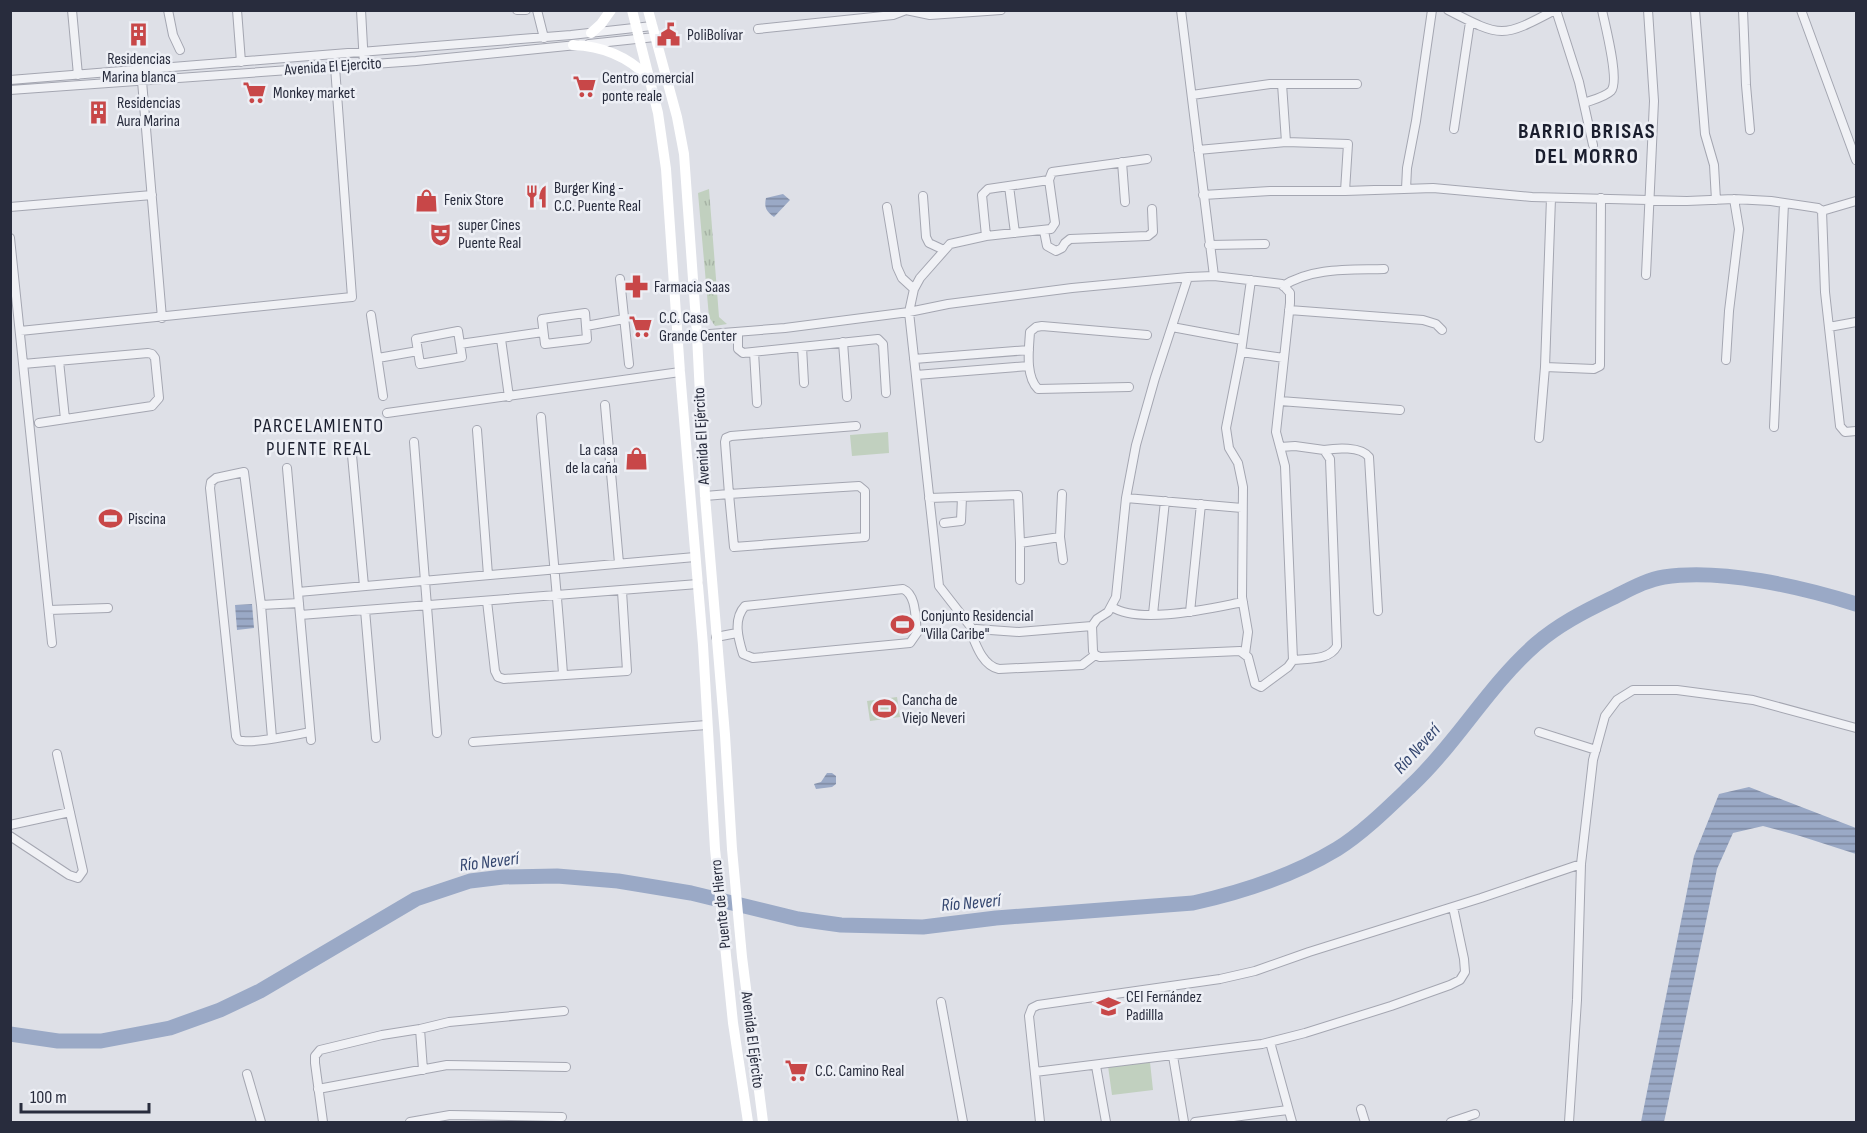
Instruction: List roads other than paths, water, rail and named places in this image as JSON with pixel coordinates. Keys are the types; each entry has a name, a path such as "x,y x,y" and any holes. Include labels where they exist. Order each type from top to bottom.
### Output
{"street":[{"path":"72,10 78,75"},
{"path":"168,10 173,35 180,50"},
{"path":"237,10 241,62"},
{"path":"361,10 364,65"},
{"path":"517,10 526,10"},
{"path":"537,10 544,38"},
{"path":"591,33 611,10"},
{"name":"Avenida El Ejército","path":"632,10 664,149 698,584 715,849"},
{"name":"Avenida El Ejército","path":"648,10 677,117 684,154 697,335 705,496 732,849"},
{"path":"758,29 893,15 906,10 930,15 1001,10"},
{"path":"1182,10 1214,276"},
{"path":"1406,189 1407,168 1418,110 1432,10"},
{"path":"1448,10 1493,31 1507,32 1519,29 1555,10 1584,103 1593,145"},
{"path":"1584,103 1609,93 1613,89 1614,82 1602,10"},
{"path":"1646,275 1654,101 1648,10"},
{"path":"1695,10 1705,134 1714,165 1716,200"},
{"path":"1743,10 1750,130"},
{"path":"1801,10 1857,160"},
{"path":"1454,129 1470,22"},
{"name":"Avenida El Ejercito","path":"10,90 493,54 573,45 654,32"},
{"name":"Avenida El Ejercito","path":"10,80 591,33 638,34"},
{"path":"573,45 588,46 615,53 633,64 649,78"},
{"path":"645,60 652,52 656,53 661,60"},
{"path":"20,331 352,297 335,67"},
{"path":"142,81 162,318"},
{"path":"1282,84 1286,142"},
{"path":"1192,95 1247,86 1357,84"},
{"path":"1198,150 1286,142 1348,144 1345,191"},
{"path":"974,631 939,586 909,312 914,289 920,278 950,244 986,236 1051,229 1055,223 1049,180 1052,172 1147,159"},
{"path":"1122,162 1125,202"},
{"path":"986,236 982,195 988,189 1049,180"},
{"path":"1009,186 1014,233"},
{"path":"1203,195 1270,191 1433,188 1551,198 1734,199 1812,206 1822,211 1857,201"},
{"path":"10,207 152,195"},
{"path":"923,196 926,237 929,243 944,250"},
{"path":"1539,438 1545,367 1551,198"},
{"path":"1545,367 1594,369 1600,366 1601,198"},
{"path":"1726,360 1729,311 1739,229 1734,199"},
{"path":"1774,427 1784,203"},
{"path":"887,207 897,267 902,278 914,289"},
{"path":"1044,231 1047,246 1056,251 1070,239 1148,236 1153,232 1152,209"},
{"path":"1822,211 1824,272 1840,426 1845,432 1857,432"},
{"path":"10,238 52,643"},
{"path":"1209,245 1265,244"},
{"path":"1283,286 1298,278 1321,272 1384,269"},
{"path":"697,335 909,312 948,304 1072,288 1188,277 1214,276 1251,280 1278,283 1283,286 1290,293 1290,310 1276,432 1285,466 1293,660 1288,668 1259,687 1255,684 1249,660 1245,654 1248,632 1243,602 1242,479 1238,463 1229,448 1226,428 1241,352 1251,280"},
{"path":"974,631 982,629 1019,632 1092,626 1112,607 1117,591 1126,498 1136,445 1188,277"},
{"path":"620,279 629,364"},
{"path":"1290,310 1423,320 1436,324 1442,330"},
{"path":"585,313 587,339 545,344 543,332 542,319 585,313"},
{"path":"371,315 383,396"},
{"path":"586,326 624,319"},
{"path":"1829,327 1857,322"},
{"path":"1129,387 1038,389 1034,386 1029,366 1030,332 1042,326 1147,335"},
{"path":"1172,327 1242,340"},
{"path":"458,331 460,344 462,357 420,364 416,339 458,331"},
{"path":"460,344 543,332"},
{"path":"738,332 740,352 881,340 886,393"},
{"path":"501,339 509,397"},
{"path":"843,342 848,397"},
{"path":"802,347 804,383"},
{"path":"914,359 1029,350"},
{"path":"378,358 418,351"},
{"path":"754,352 757,404"},
{"path":"1241,352 1284,358"},
{"path":"23,364 148,353 155,358 159,398 152,406 39,423"},
{"path":"59,361 65,419"},
{"path":"916,375 1029,366"},
{"path":"387,413 680,372"},
{"path":"1280,401 1400,410"},
{"path":"606,405 619,563"},
{"path":"540,417 563,674"},
{"path":"705,496 729,494 859,486 865,491 867,533 865,537 734,547 729,494 726,438 856,426"},
{"path":"477,430 488,575"},
{"path":"414,442 437,734"},
{"path":"1280,447 1342,449 1363,452 1369,457 1378,611"},
{"path":"1293,660 1327,656 1333,653 1337,645 1330,459 1324,450"},
{"path":"352,455 364,586"},
{"path":"272,738 261,605 244,472 216,478 211,482 210,488 236,736 238,740 244,742 311,736 287,468"},
{"path":"1062,494 1060,537 1064,560"},
{"path":"929,498 1018,495 1020,580"},
{"path":"944,523 961,521 962,497"},
{"path":"1126,498 1242,508"},
{"path":"1153,614 1165,501"},
{"path":"1190,612 1201,504"},
{"path":"1020,543 1060,537"},
{"path":"298,592 695,557"},
{"path":"300,615 698,584"},
{"path":"903,589 908,591 912,597 917,633 910,643 753,658 743,654 737,633 739,616 745,606 903,589"},
{"path":"487,601 495,671 498,677 504,679 627,671 622,591"},
{"path":"1112,607 1126,614 1153,614 1190,612 1243,602"},
{"path":"261,605 299,603"},
{"path":"49,610 108,608"},
{"path":"365,610 376,738"},
{"path":"1092,626 1095,655"},
{"path":"974,631 972,635 975,644 989,665 995,669 1082,665 1095,655"},
{"path":"716,637 737,633"},
{"path":"1095,655 1100,657 1230,651 1245,654"},
{"path":"1569,1122 1577,1000 1581,864 1596,750 1605,716 1617,700 1633,690 1677,690 1753,700 1857,728"},
{"path":"473,742 707,725"},
{"path":"1539,732 1596,750"},
{"path":"10,836 69,875 78,878 83,871 57,754"},
{"path":"10,825 70,812"},
{"name":"Puente de Hierro","path":"715,849 726,958"},
{"name":"Puente de Hierro","path":"732,849 742,957"},
{"path":"1040,1122 1029,1016 1032,1008 1038,1005 1220,979 1255,971 1581,864"},
{"path":"1035,1072 1270,1042 1391,1006 1460,980 1465,972 1464,959 1454,907"},
{"name":"Avenida El Ejército","path":"742,957 762,1122"},
{"name":"Avenida El Ejército","path":"726,958 748,1122"},
{"path":"941,1002 963,1122"},
{"path":"323,1122 315,1063 315,1056 320,1050 449,1022 564,1011"},
{"path":"420,1029 423,1070"},
{"path":"1270,1042 1292,1122"},
{"path":"1173,1056 1184,1122"},
{"path":"318,1089 447,1065 566,1067"},
{"path":"740,1068 756,1066"},
{"path":"1096,1066 1106,1122"},
{"path":"247,1074 261,1122"},
{"path":"1361,1109 1365,1122"},
{"path":"1195,1122 1288,1110"},
{"path":"1451,1122 1476,1114"},
{"path":"410,1122 450,1115 562,1117"}],"water":[{"path":"783,194 790,200 774,217 766,209 766,198"},
{"path":"252,604 254,628 237,630 235,605"},
{"path":"827,773 836,776 836,784 832,787 816,789 814,784 821,782"},
{"path":"1749,787 1856,828 1856,854 1763,826 1733,833 1717,869 1664,1122 1641,1122 1694,856 1719,794"}],"waterway":[{"name":"Río Neverí","path":"10,1034 58,1041 101,1041 170,1028 220,1010 260,991 416,899 470,881 503,877 557,876 618,881 691,893 798,919 841,925 923,927 996,918 1193,903 1231,894 1286,875 1337,849 1357,835 1413,784 1445,750 1503,677 1536,644 1571,619 1636,586 1664,577 1686,575 1736,577 1811,591 1856,604"}],"place":[{"name":"Residencias Marina blanca","path":"139,34"},
{"name":"PoliBolívar","path":"669,35"},
{"name":"Centro comercial ponte reale","path":"584,87"},
{"name":"Monkey market","path":"255,93"},
{"name":"Residencias Aura Marina","path":"99,112"},
{"name":"Burger King - C.C. Puente Real","path":"536,197"},
{"name":"Fenix Store","path":"426,200"},
{"name":"super Cines Puente Real","path":"440,234"},
{"name":"Farmacia Saas","path":"636,287"},
{"name":"C.C. Casa Grande Center","path":"641,327"},
{"name":"La casa de la caña","path":"636,459"},
{"name":"Piscina","path":"110,519"},
{"name":"Conjunto Residencial \"Villa Caribe\"","path":"903,625"},
{"name":"Cancha de Viejo Neveri","path":"884,709"},
{"name":"CEI Fernández Padillla","path":"1108,1006"},
{"name":"C.C. Camino Real","path":"797,1071"}],"district":[{"name":"BARRIO BRISAS DEL MORRO","path":"1587,144"},
{"name":"PARCELAMIENTO PUENTE REAL","path":"319,438"}]}
